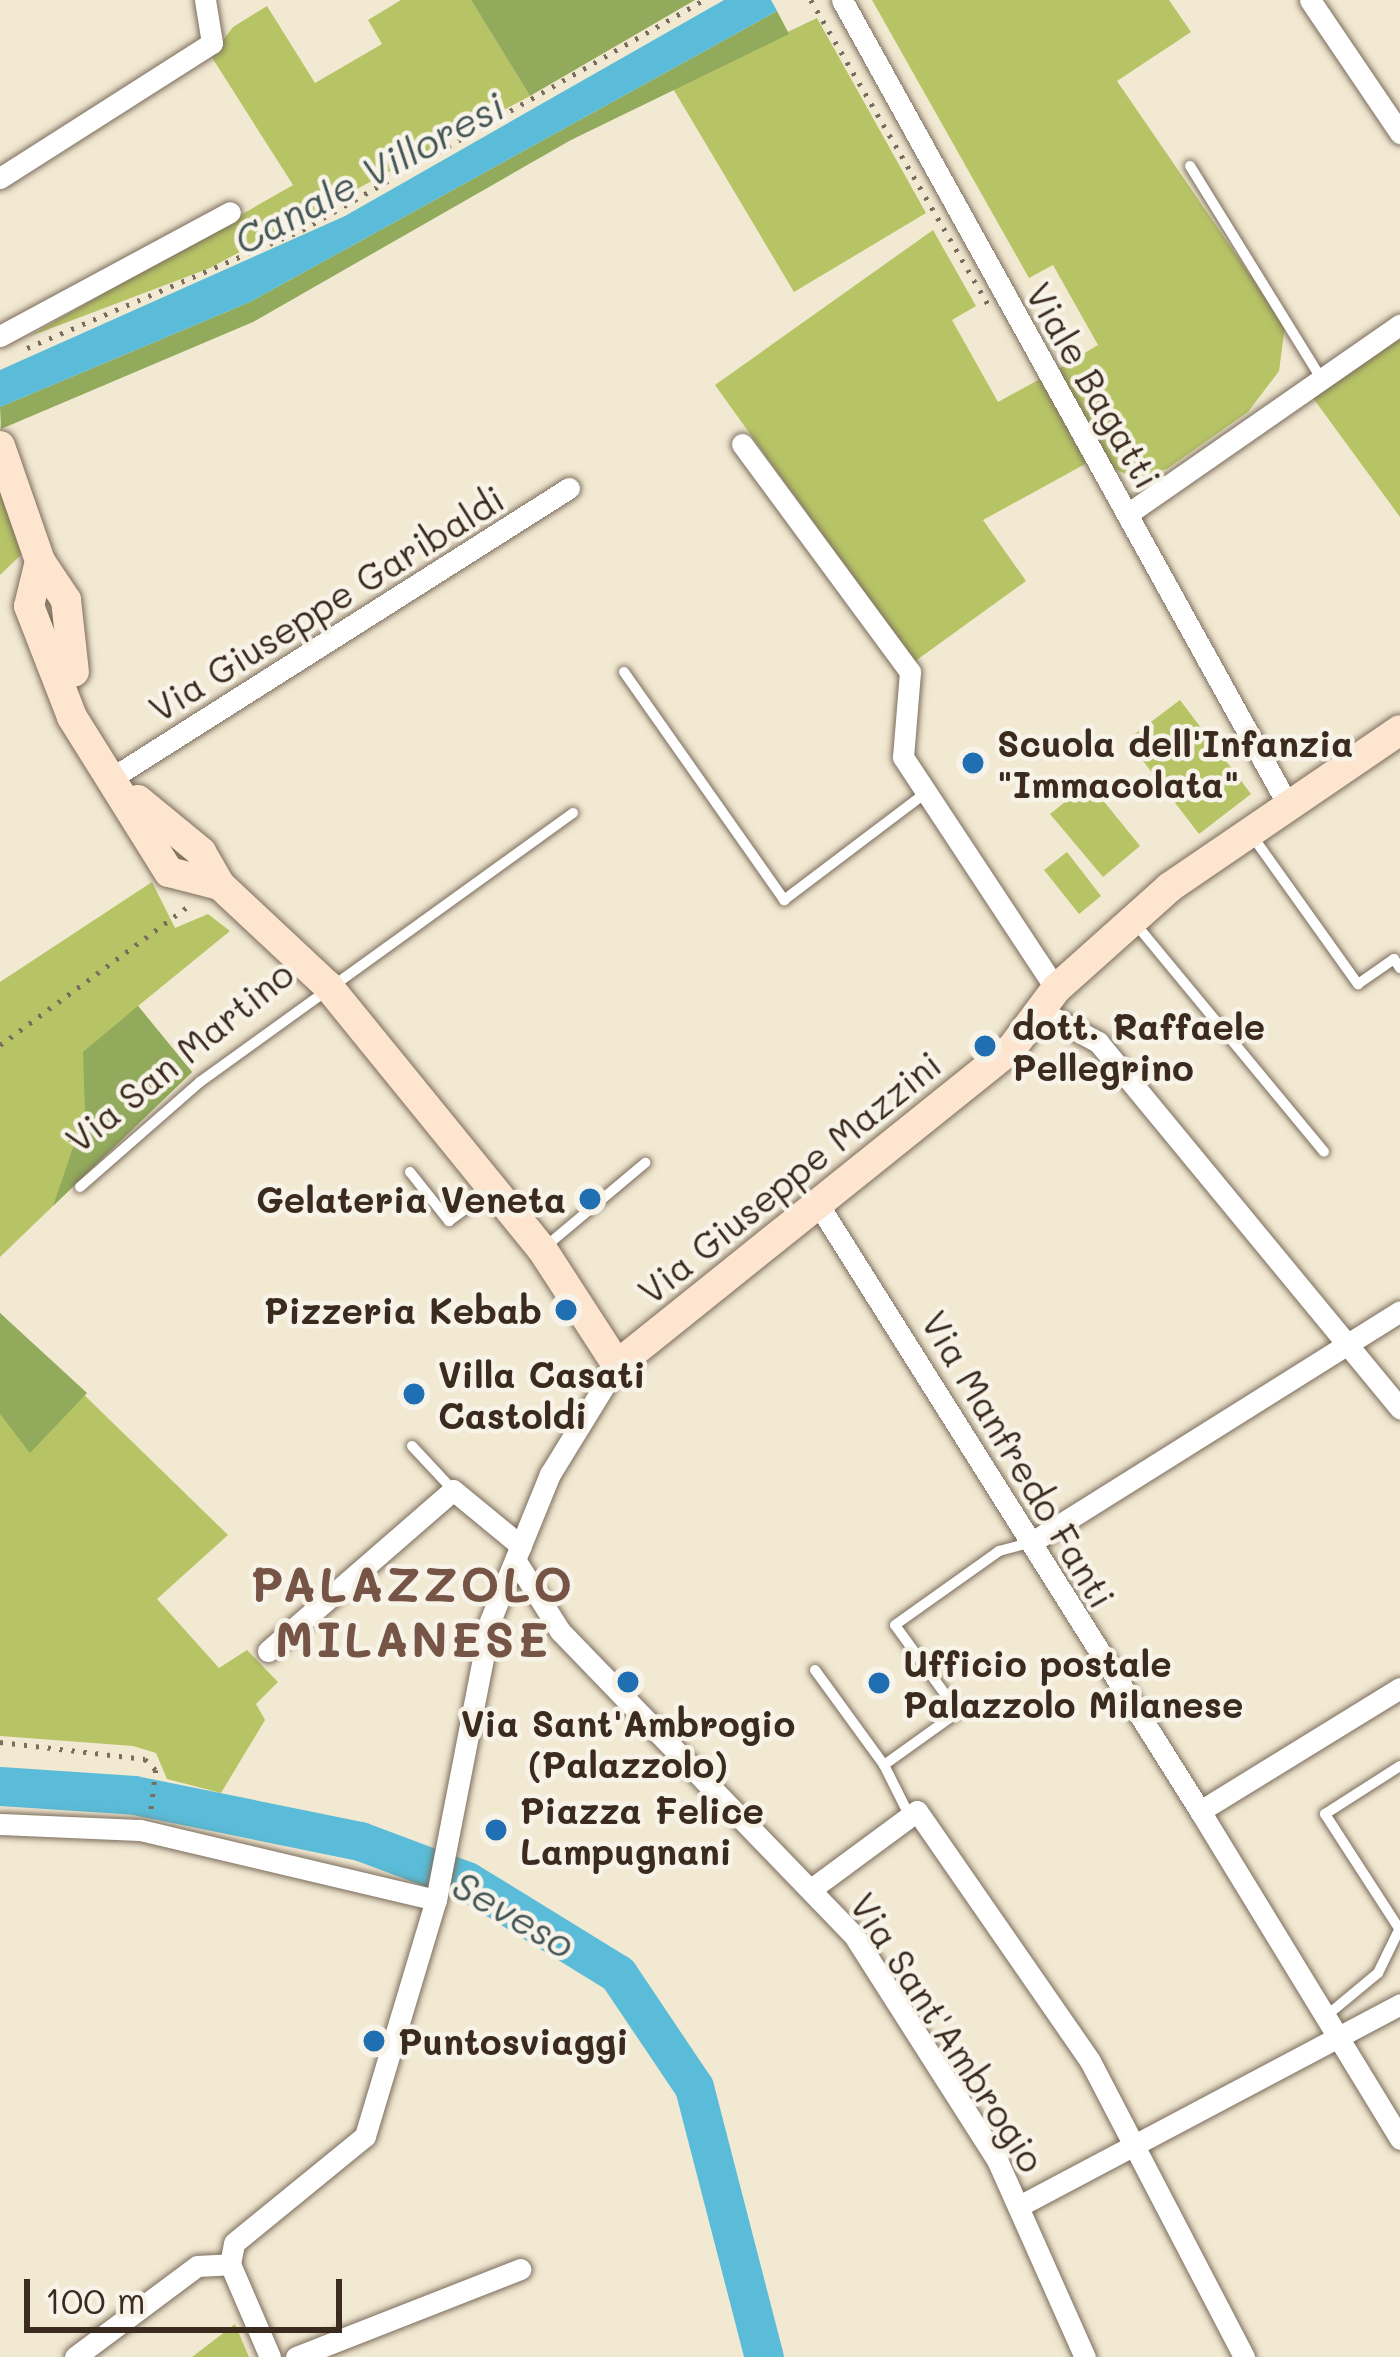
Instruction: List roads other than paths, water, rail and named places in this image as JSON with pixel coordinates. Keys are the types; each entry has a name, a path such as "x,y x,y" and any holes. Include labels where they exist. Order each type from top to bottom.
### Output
{"street":[{"path":"0,178 212,43 205,0"},
{"name":"Viale Bagatti","path":"842,0 1288,803"},
{"path":"1310,0 1400,133"},
{"path":"9,343 230,212"},
{"path":"1130,514 1400,325"},
{"path":"742,444 910,672 916,693 900,745 1049,1000 1099,1042 1260,1248 1350,1342 1400,1408"},
{"name":"Via San Martino","path":"0,446 40,561 66,600 76,680 118,774 201,852 208,893"},
{"name":"Via Giuseppe Garibaldi","path":"118,774 569,488"},
{"name":"Via San Martino","path":"40,561 31,612 100,772 174,878 208,893 328,986 542,1249 617,1365"},
{"name":"Via Giuseppe Mazzini","path":"230,2264 234,2242 365,2136 437,1894 473,1677 519,1554 592,1394 617,1365 818,1204 1049,1000 1132,919 1248,830 1400,730"},
{"name":"Via Manfredo Fanti","path":"818,1204 1400,2138"},
{"path":"1032,1542 1400,1311"},
{"path":"268,1651 456,1491"},
{"name":"Via Sant'Ambrogio","path":"456,1491 519,1554 560,1631 814,1887 1021,2205 1085,2357"},
{"path":"1199,1811 1400,1688"},
{"path":"814,1887 907,1811 1077,2042 1139,2147 1244,2357"},
{"path":"0,1824 140,1830 437,1894"},
{"path":"1021,2205 1139,2147 1400,2004"},
{"path":"75,2357 197,2266 230,2264 270,2357"},
{"path":"296,2357 520,2270"}],"lane":[{"path":"1190,166 1321,377"},
{"path":"624,671 784,900 927,792"},
{"name":"Via San Martino","path":"80,1187 328,986 573,813"},
{"path":"1248,830 1358,984 1394,959 1400,968"},
{"path":"1132,919 1324,1152"},
{"path":"542,1249 645,1163"},
{"path":"410,1172 449,1221 494,1188"},
{"path":"412,1446 456,1491"},
{"path":"884,1766 958,1712 896,1625 999,1551 1032,1542"},
{"path":"815,1670 884,1766 907,1811"},
{"path":"1325,2017 1378,1973 1400,1930 1324,1814 1400,1766"}],"water":[{"path":"724,0 771,0 777,11 250,302 0,407 0,370 345,216"}],"waterway":[{"name":"Seveso","path":"0,1786 134,1795 360,1841 467,1881 618,1974 694,2087 764,2357"}],"place":[{"name":"Scuola dell'Infanzia \"Immacolata\"","path":"973,763"},
{"name":"dott. Raffaele Pellegrino","path":"985,1046"},
{"name":"Gelateria Veneta","path":"590,1199"},
{"name":"Pizzeria Kebab","path":"566,1310"},
{"name":"Villa Casati Castoldi","path":"414,1394"},
{"name":"Via Sant'Ambrogio (Palazzolo)","path":"628,1682"},
{"name":"Ufficio postale Palazzolo Milanese","path":"879,1683"},
{"name":"Piazza Felice Lampugnani","path":"496,1830"},
{"name":"Puntosviaggi","path":"374,2041"}],"district":[{"name":"PALAZZOLO MILANESE","path":"413,1610"}],"water label":[{"name":"Canale Villoresi","path":"369,173"}]}
